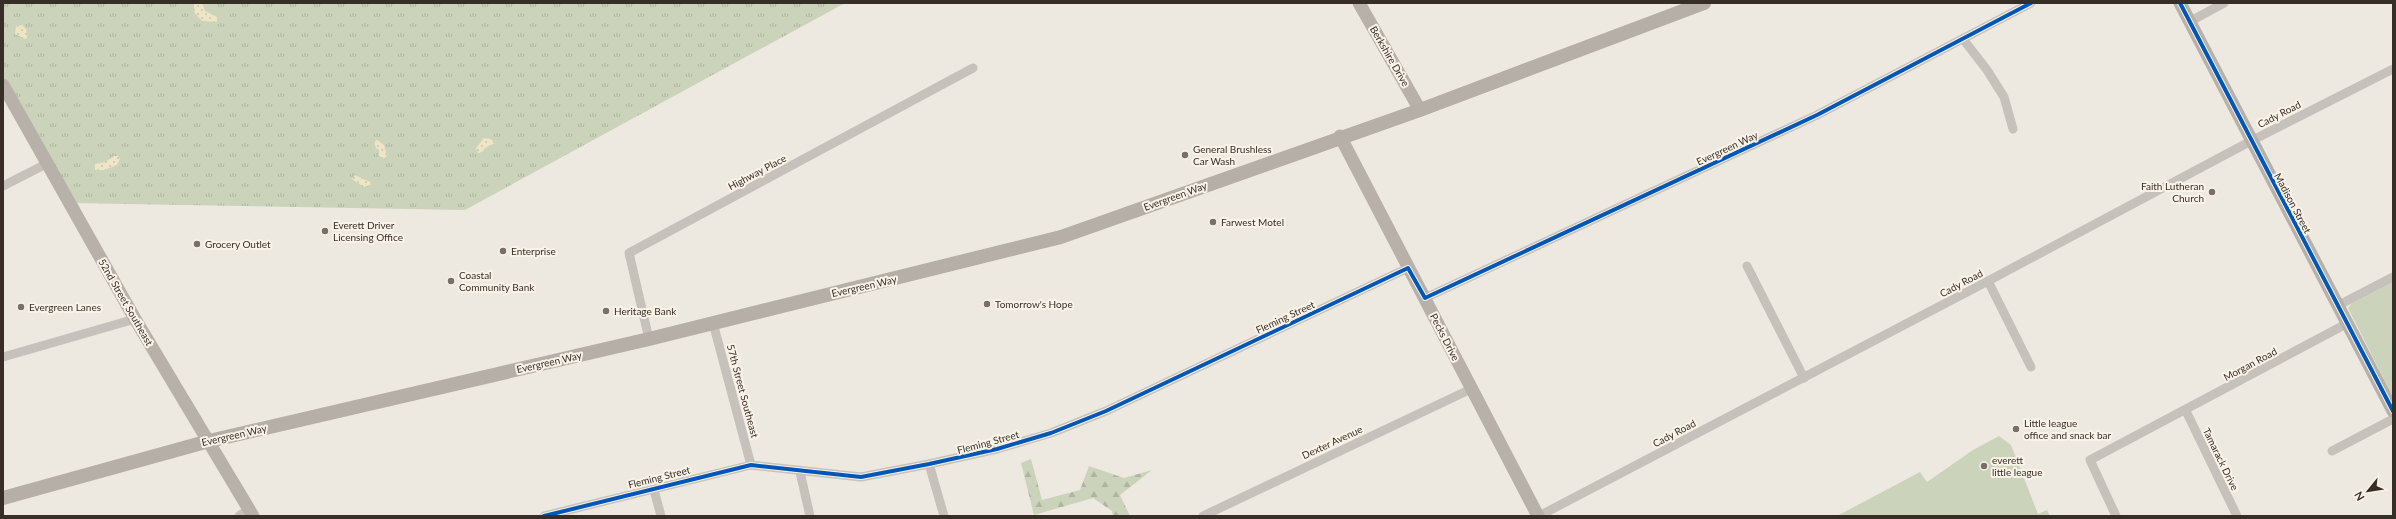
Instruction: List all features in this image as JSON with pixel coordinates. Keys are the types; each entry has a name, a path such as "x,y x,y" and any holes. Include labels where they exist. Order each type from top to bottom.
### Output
{"main road":[{"name":"Evergreen Way","path":"3,498 90,472 209,441 650,339 713,322 1014,250 1061,237 1340,136 1420,110 1704,3"}],"street":[{"name":"Berkshire Drive","path":"1359,3 1420,110"},
{"name":"Evergreen Way","path":"1425,298 1817,115 2031,3"},
{"name":"Madison Street","path":"2180,3 2393,411"},
{"path":"2189,22 2224,3"},
{"path":"1963,39 1987,70 2004,97 2013,129"},
{"name":"Highway Place","path":"650,339 629,253 973,68"},
{"name":"Cady Road","path":"1539,516 1804,378 2251,141 2393,69"},
{"name":"52nd Street Southeast","path":"3,85 135,319 209,441 247,514"},
{"name":"Pecks Drive","path":"1340,136 1471,389 1539,516"},
{"path":"3,186 48,163"},
{"path":"1747,266 1804,378"},
{"name":"Fleming Street","path":"544,516 654,490 751,464 779,466 800,472 861,477 997,449 1051,432 1106,411 1408,268"},
{"path":"2348,323 2339,305 2393,277"},
{"path":"1988,281 2031,367"},
{"path":"3,357 135,319"},
{"name":"57th Street Southeast","path":"713,322 751,464"},
{"name":"Morgan Road","path":"2116,516 2090,460 2186,411 2348,323"},
{"name":"Dexter Avenue","path":"1203,516 1471,389"},
{"name":"Tamarack Drive","path":"2186,411 2237,516"},
{"path":"2332,451 2393,419"},
{"path":"929,464 944,516"},
{"path":"800,472 810,516"},
{"path":"654,490 661,516"}],"green space":[{"path":"3,3 845,3 465,210 71,203 3,85"},
{"path":"2393,282 2393,397 2348,308 2351,304"},
{"name":"everett little league","path":"1999,436 2011,445 2038,514 2047,510 2050,516 1837,516 1920,472 1927,482 1973,450"},
{"path":"1031,459 1042,500 1080,490 1089,466 1124,478 1152,470 1120,495 1130,516 1113,516 1112,511 1093,498 1034,515 1021,463"}],"sand":[{"path":"194,3 202,3 205,11 217,17 217,22 202,21 194,12"},
{"path":"22,25 26,29 27,38 25,39 15,34 16,26"},
{"path":"484,138 491,139 495,143 478,153 476,148"},
{"path":"377,140 384,145 387,156 383,159 379,156 379,150 376,148 374,142"},
{"path":"114,156 118,156 120,159 117,165 104,170 95,170 95,164 105,162"},
{"path":"355,175 370,182 371,185 364,187 352,179"}],"cycle path":[{"path":"544,516 751,465 861,477 997,449 1051,433 1106,411 1408,268 1425,298 1817,115 2031,3"},
{"path":"2180,3 2393,411"}],"place":[{"name":"General Brushless Car Wash","path":"1185,155"},
{"name":"Faith Lutheran Church","path":"2212,192"},
{"name":"Farwest Motel","path":"1213,222"},
{"name":"Everett Driver Licensing Office","path":"325,231"},
{"name":"Grocery Outlet","path":"197,244"},
{"name":"Enterprise","path":"503,251"},
{"name":"Coastal Community Bank","path":"451,281"},
{"name":"Tomorrow's Hope","path":"987,304"},
{"name":"Evergreen Lanes","path":"21,307"},
{"name":"Heritage Bank","path":"606,311"},
{"name":"Little league office and snack bar","path":"2016,429"},
{"name":"everett little league","path":"1984,466"}]}
